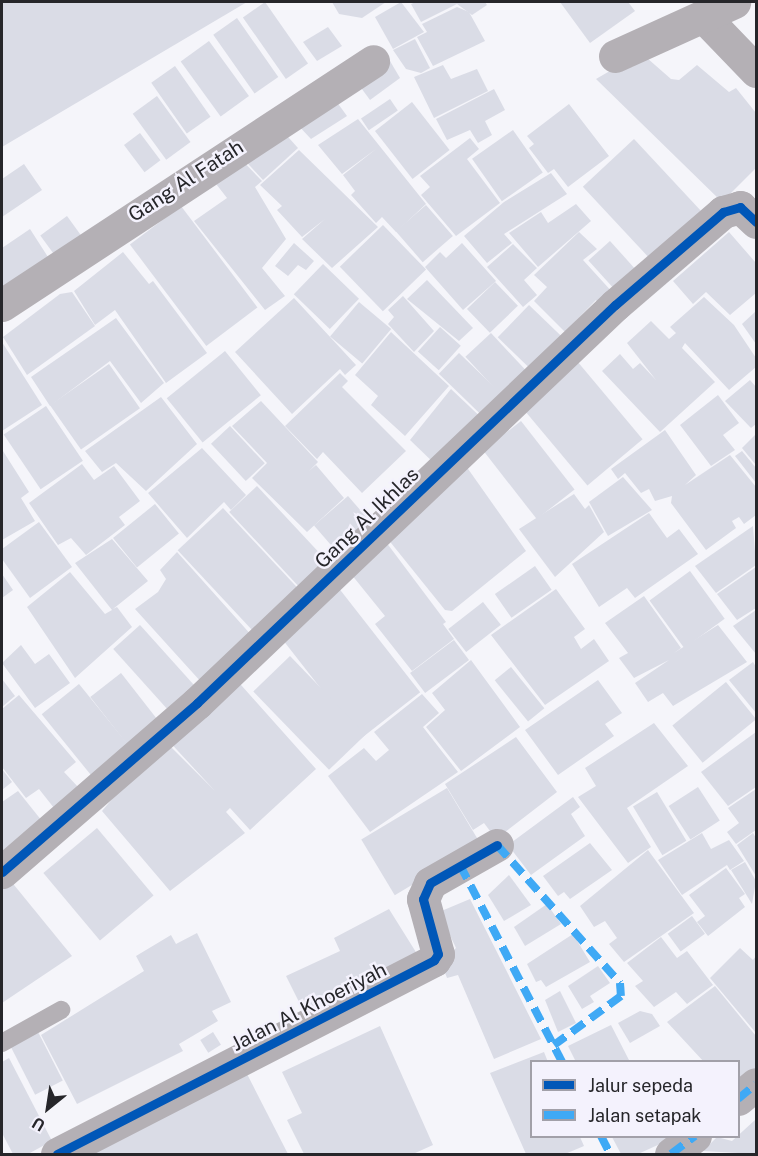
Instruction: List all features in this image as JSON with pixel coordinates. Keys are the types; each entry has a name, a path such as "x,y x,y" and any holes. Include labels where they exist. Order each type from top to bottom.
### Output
{"street":[{"path":"615,56 734,2"},
{"path":"704,16 756,71"},
{"name":"Gang Al Fatah","path":"2,304 373,61"},
{"name":"Gang Al Ikhlas","path":"2,872 197,703 615,305 714,220 734,206 756,222"},
{"name":"Jalan Al Khoeriyah","path":"57,1155 434,960 438,954 423,899 430,883 497,845"},
{"path":"740,1097 756,1084"},
{"path":"671,1155 694,1138"}],"lane":[{"path":"2,1042 61,1010"}],"building":[{"path":"2,2 247,2 2,147"},
{"path":"265,2 308,63 286,79 243,17"},
{"path":"332,2 386,2 362,18 339,14"},
{"path":"401,2 424,32 393,49 375,17"},
{"path":"416,2 485,2 487,5 472,15 457,4 421,22 411,4"},
{"path":"560,2 628,2 635,11 590,43"},
{"path":"457,7 469,12 485,41 433,66 417,37 427,32 422,24"},
{"path":"237,18 278,77 255,94 213,35"},
{"path":"328,27 342,46 317,61 303,42"},
{"path":"415,39 430,68 421,73 406,69 393,50"},
{"path":"209,41 249,96 221,117 181,62"},
{"path":"647,58 671,79 679,80 697,65 729,92 736,88 756,113 756,168 722,202 596,79 627,61 632,67"},
{"path":"390,61 400,78 370,100 356,81"},
{"path":"443,65 451,79 477,69 488,91 434,118 414,77"},
{"path":"175,66 211,117 187,133 151,83"},
{"path":"494,89 505,110 485,121 492,135 478,143 470,130 447,140 436,119"},
{"path":"331,94 347,116 311,139 296,123"},
{"path":"157,96 191,142 166,160 133,114"},
{"path":"390,99 398,111 369,130 361,119"},
{"path":"412,102 450,150 413,179 375,131"},
{"path":"569,104 609,156 568,187 554,169 548,173 529,148 534,144 527,136"},
{"path":"358,119 426,204 396,232 382,217 376,223 351,195 355,191 343,175 376,149 342,174 318,145"},
{"path":"279,127 298,148 263,180 240,155"},
{"path":"513,130 543,173 502,201 472,159"},
{"path":"140,133 160,160 144,172 124,145"},
{"path":"470,138 479,149 467,159 500,203 456,236 421,195 430,187 420,176"},
{"path":"634,139 702,211 650,259 583,187"},
{"path":"299,150 378,227 332,268 302,239 325,219 302,237 277,210 282,206 260,185"},
{"path":"239,157 262,181 255,187 286,239 262,268 285,296 265,310 194,221 227,198 213,180"},
{"path":"24,164 42,190 2,217 2,179"},
{"path":"551,173 567,194 504,234 512,243 487,263 464,236 504,202"},
{"path":"576,204 591,221 538,267 509,233 541,212 548,223"},
{"path":"426,205 453,236 423,262 396,231"},
{"path":"181,206 257,307 206,346 130,245"},
{"path":"67,216 86,242 59,261 40,235"},
{"path":"383,225 426,270 383,311 340,267"},
{"path":"30,229 48,257 2,288 2,248"},
{"path":"579,232 597,249 583,260 614,294 600,306 596,300 565,332 534,301 547,287 534,275"},
{"path":"729,232 756,263 756,293 730,315 706,292 693,304 673,281"},
{"path":"610,241 642,277 621,296 588,260"},
{"path":"294,243 314,261 306,270 298,265 288,276 275,266"},
{"path":"462,243 496,281 463,310 425,267 440,252 446,258"},
{"path":"513,244 537,268 524,280 537,295 523,307 487,267"},
{"path":"123,252 149,284 153,281 207,353 166,383 115,310 95,325 74,291"},
{"path":"323,264 359,299 330,329 294,294"},
{"path":"427,280 473,328 459,341 407,299"},
{"path":"495,282 518,306 490,333 467,309"},
{"path":"72,292 95,326 27,375 3,337 60,294"},
{"path":"403,296 434,331 414,352 388,324 394,317 388,310"},
{"path":"704,297 734,325 756,358 756,367 729,390 685,343 682,348 715,382 660,432 602,371 620,354 633,369 640,363 656,380 627,343 651,321 669,339 676,333 670,327"},
{"path":"294,298 356,365 345,375 340,369 292,414 235,352"},
{"path":"359,302 391,329 362,363 330,336"},
{"path":"529,305 566,341 535,373 498,337"},
{"path":"756,311 756,344 742,324"},
{"path":"116,318 164,383 141,403 110,361 50,406 31,377"},
{"path":"440,327 461,346 439,370 418,352"},
{"path":"391,332 449,386 405,436 371,405 378,396 355,375"},
{"path":"491,333 534,379 508,403 465,357"},
{"path":"2,342 42,405 2,431"},
{"path":"225,351 261,395 203,442 167,398"},
{"path":"459,353 507,400 487,420 439,374"},
{"path":"577,361 643,439 587,485 522,407"},
{"path":"109,364 140,408 81,450 50,405"},
{"path":"340,373 348,381 342,387 406,451 362,493 323,452 317,459 285,426"},
{"path":"750,380 756,387 756,424 751,428 725,401"},
{"path":"451,389 488,424 437,466 410,440"},
{"path":"718,395 739,423 723,435 735,450 711,466 680,425"},
{"path":"161,397 197,444 146,491 116,463 102,472 85,451"},
{"path":"261,401 318,462 309,471 316,465 344,498 307,532 252,478 267,463 232,426"},
{"path":"46,406 83,461 41,489 4,435"},
{"path":"521,421 575,490 537,519 483,451"},
{"path":"230,426 265,463 246,481 211,444"},
{"path":"665,430 696,475 685,485 730,455 756,487 756,515 744,524 739,517 732,521 736,528 706,550 671,503 672,496 655,501 649,489 641,493 625,473 618,479 611,469"},
{"path":"756,434 756,465 742,448"},
{"path":"202,448 246,495 231,510 224,502 187,538 148,493"},
{"path":"3,451 29,492 21,498 35,521 2,540"},
{"path":"742,451 756,468 756,483 735,456"},
{"path":"82,464 94,480 114,466 140,501 119,517 125,525 86,555 71,538 58,545 29,503"},
{"path":"466,466 526,551 452,611 445,610 383,533"},
{"path":"623,477 652,510 608,536 589,502"},
{"path":"257,486 329,564 302,589 229,512"},
{"path":"574,494 585,509 589,505 604,532 555,577 519,529"},
{"path":"348,496 372,524 338,553 314,526"},
{"path":"155,504 179,534 137,568 113,538"},
{"path":"223,508 301,592 256,634 178,550"},
{"path":"649,513 667,538 679,529 698,554 635,598 627,588 599,607 572,564"},
{"path":"39,522 72,567 30,598 2,559 2,549"},
{"path":"753,526 756,565 716,593 695,566"},
{"path":"383,538 446,622 443,624 454,639 412,671 375,624 385,616 347,569"},
{"path":"112,539 148,581 113,609 117,607 132,627 75,678 27,607 70,572 105,614 112,610 75,563"},
{"path":"177,552 253,637 202,683 135,609 158,592 166,579 160,570"},
{"path":"535,566 552,590 511,618 495,594"},
{"path":"756,567 756,608 737,620 717,594"},
{"path":"690,571 725,619 684,648 650,600"},
{"path":"2,574 13,590 2,598"},
{"path":"334,582 420,692 360,739 274,629"},
{"path":"556,589 585,629 574,637 581,649 594,639 609,661 545,705 491,635"},
{"path":"644,596 681,648 674,653 718,625 747,662 673,706 663,693 648,702 635,683 669,660 634,678 619,658 628,653 605,623"},
{"path":"483,602 501,625 466,652 448,629"},
{"path":"756,610 756,654 733,626"},
{"path":"140,625 198,689 171,713 113,649"},
{"path":"454,640 469,660 425,693 410,673"},
{"path":"21,645 35,664 49,654 70,683 35,708 2,663"},
{"path":"290,656 366,734 329,770 253,691"},
{"path":"471,660 520,727 461,771 426,727 445,710 432,693"},
{"path":"753,662 756,667 756,713 729,680"},
{"path":"511,667 544,708 528,721 495,680"},
{"path":"121,673 162,725 131,749 90,697"},
{"path":"233,676 316,769 250,830 230,808 226,812 245,833 170,891 102,811 163,739 215,791 165,737"},
{"path":"2,679 15,696 2,707"},
{"path":"598,680 622,713 605,724 614,736 558,775 525,730"},
{"path":"726,682 756,719 703,763 672,725"},
{"path":"79,684 131,749 94,779 42,714"},
{"path":"422,694 439,713 423,727 458,772 370,832 328,776 364,748 376,761 389,750 374,732"},
{"path":"19,695 76,762 64,772 79,788 54,808 39,789 26,798 2,767 2,709"},
{"path":"654,723 688,766 627,808 651,847 628,863 578,797 596,786 585,768"},
{"path":"756,732 756,787 728,806 701,772"},
{"path":"516,737 557,792 496,839 484,823 473,830 445,784"},
{"path":"2,769 12,782 2,790"},
{"path":"698,787 720,821 690,840 669,806"},
{"path":"447,788 480,844 395,895 361,840"},
{"path":"756,789 756,830 736,844 727,832 739,823 728,808"},
{"path":"18,791 46,826 2,867 2,802"},
{"path":"657,792 686,841 662,855 633,806"},
{"path":"573,797 580,807 571,814 585,836 531,875 508,845"},
{"path":"97,828 154,895 100,940 43,873"},
{"path":"702,833 711,849 729,840 744,861 730,870 727,865 682,895 658,860"},
{"path":"753,833 756,838 756,876 737,845"},
{"path":"590,843 612,870 570,899 564,892 558,896 543,876"},
{"path":"648,850 694,913 624,962 609,944 617,938 605,921 594,927 580,906"},
{"path":"745,862 756,881 752,904 731,870"},
{"path":"726,868 745,894 739,898 745,907 708,936 697,922 705,916 689,895"},
{"path":"509,875 531,905 504,921 488,895"},
{"path":"10,880 72,956 2,1003 2,886"},
{"path":"470,899 541,1039 494,1059 458,975 447,978 441,962 456,948 439,912"},
{"path":"547,904 561,924 525,946 514,927"},
{"path":"389,909 419,957 303,1010 286,976 340,951 334,938"},
{"path":"692,916 705,934 681,951 668,934"},
{"path":"197,933 231,1002 212,1011 218,1021 179,1044 183,1051 77,1104 41,1035 144,971 136,956 171,935 176,944"},
{"path":"573,934 590,962 546,987 541,980 536,982 527,964"},
{"path":"661,937 677,958 687,951 713,985 687,1004 676,992 654,1007 635,986 643,981 627,963"},
{"path":"740,948 753,960 756,956 756,1033 710,978"},
{"path":"598,966 610,983 590,996 594,1002 582,1009 568,986"},
{"path":"715,986 756,1036 756,1073 740,1086 740,1060 702,1060 667,1022"},
{"path":"560,991 576,1023 558,1032 545,1000"},
{"path":"640,1011 652,1014 660,1026 630,1043 618,1023"},
{"path":"611,1025 629,1060 575,1060 568,1046"},
{"path":"380,1026 433,1145 413,1154 304,1154 287,1120 302,1113 282,1072"},
{"path":"36,1028 63,1081 35,1095 8,1042"},
{"path":"213,1032 221,1045 208,1053 200,1040"},
{"path":"544,1052 547,1060 530,1060 530,1138 580,1138 584,1146 565,1154 526,1154 490,1073"},
{"path":"9,1058 52,1141 28,1154 13,1154 2,1133 2,1062"},
{"path":"247,1074 288,1154 86,1154"},
{"path":"755,1120 756,1154 703,1151 716,1138 732,1141 740,1138 740,1134"},
{"path":"613,1138 671,1139 638,1154 621,1154"}],"marked path":[{"path":"497,845 620,983 621,996 554,1045"},
{"path":"460,865 561,1060"},
{"path":"740,1097 756,1084"},
{"path":"602,1138 610,1154"},
{"path":"671,1154 692,1138"}],"cycle path":[{"path":"2,872 197,703 615,305 723,212 740,207 756,222"},
{"path":"57,1154 434,960 438,954 423,899 430,883 497,845"}]}
